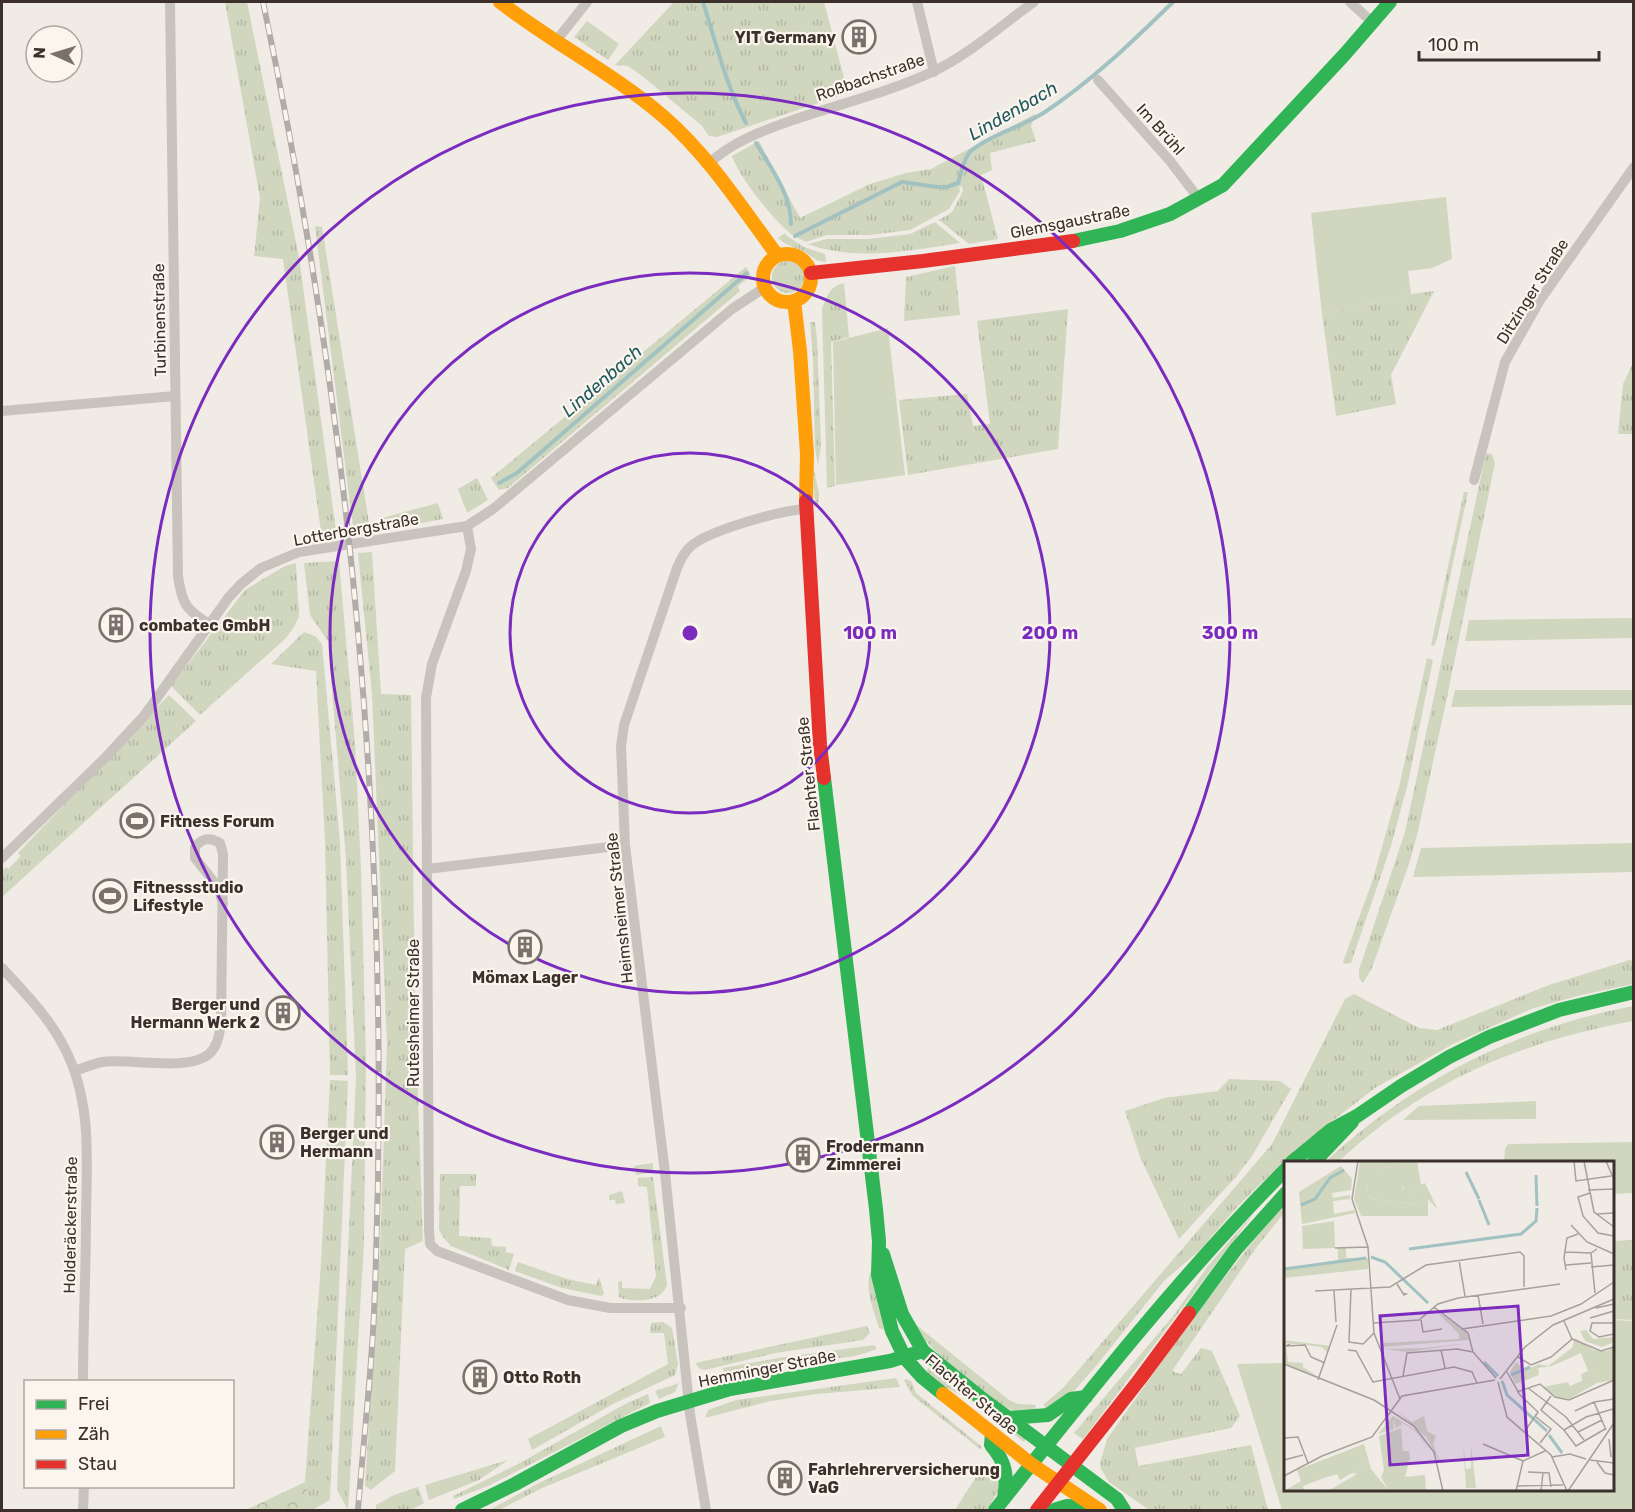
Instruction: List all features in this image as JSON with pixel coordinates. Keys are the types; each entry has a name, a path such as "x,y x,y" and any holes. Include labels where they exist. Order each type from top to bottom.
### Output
{"main road":[{"path":"500,2 648,103 682,133 777,255"},
{"name":"Glemsgaustraße","path":"811,273 1071,241 1120,231 1170,214 1223,185 1345,54 1390,2"},
{"path":"787,253 798,256 806,263 811,273 806,294 794,301 785,302 769,295 762,279 769,261 777,255 787,253"},
{"name":"Flachter Straße","path":"794,301 807,454 807,509 820,745 879,1241 878,1275 883,1299 892,1330 905,1358 940,1393 1031,1464 1098,1509"},
{"path":"1293,1161 1330,1130 1357,1116 1449,1057 1489,1037 1559,1010 1634,992"},
{"path":"1315,1161 1339,1138 1357,1116"},
{"path":"995,1510 1086,1397 1230,1226 1284,1171"},
{"path":"1036,1510 1140,1379 1236,1248 1284,1195"},
{"name":"Flachter Straße","path":"879,1241 902,1314 922,1351 1073,1464 1117,1499 1124,1510"},
{"name":"Hemminger Straße","path":"462,1510 621,1426 689,1400 745,1386 905,1358 922,1351"},
{"path":"1009,1418 1048,1415 1071,1399 1086,1397"},
{"path":"992,1434 991,1445 1004,1459 1007,1477 1004,1498"},
{"path":"1054,1510 1066,1506 1098,1509"}],"street":[{"name":"Turbinenstraße","path":"170,2 178,576 183,601 189,610 210,625"},
{"path":"556,41 587,2"},
{"path":"917,2 934,72"},
{"name":"Roßbachstraße","path":"708,164 725,150 747,137 934,72 1034,2"},
{"path":"1350,2 1372,22"},
{"name":"Im Brühl","path":"1098,80 1170,161 1199,199"},
{"name":"Ditzinger Straße","path":"1474,480 1505,362 1540,300 1634,167"},
{"name":"Lotterbergstraße","path":"2,858 104,759 144,716 241,584 261,568 282,558 310,550 468,526 493,509 732,309 764,288"},
{"path":"2,411 175,396"},
{"name":"Heimsheimer Straße","path":"706,1510 689,1400 681,1308 625,844 621,746 624,725 680,560 689,547 703,538 768,515 807,509"},
{"name":"Rutesheimer Straße","path":"468,526 471,549 466,571 432,664 426,698 430,1244 437,1251 458,1261 568,1300 610,1308 681,1308"},
{"path":"75,1071 102,1062 187,1063 201,1059 213,1049 218,1040 221,1024 223,904 222,848 215,840 204,839 195,847 195,858 218,887 223,904"},
{"path":"427,869 625,844"},
{"name":"Holderäckerstraße","path":"2,968 50,1024 64,1046 75,1071 86,1118 84,1380"},
{"path":"83,1510 84,1488"}],"green space":[{"path":"225,2 247,2 299,257 337,538 322,539 283,259 254,256 260,198"},
{"path":"674,2 824,2 848,93 717,137 709,136 701,125 641,75 628,66 615,65"},
{"path":"587,21 619,44 608,60 574,37"},
{"path":"1035,114 1031,126 1036,141 990,153 992,170 981,175 998,239 969,244 939,220 952,212 963,191 962,186 959,187 960,191 949,209 910,230 870,235 827,235 806,242 783,227 766,208 741,174 732,156 759,141 800,218 870,184 906,173 931,169"},
{"path":"1446,197 1452,259 1432,268 1408,271 1411,294 1322,314 1311,213"},
{"path":"935,222 960,243 884,253 845,252 808,244 827,239 868,239 910,234"},
{"path":"315,226 322,227 371,536 354,535"},
{"path":"784,234 804,247 825,254 826,262 778,238"},
{"path":"788,261 799,266 804,277 799,288 788,293 777,288 772,277 777,266"},
{"path":"955,266 960,315 904,321 906,277"},
{"path":"746,267 751,276 738,286 740,291 508,488 499,490 491,478"},
{"path":"844,283 849,337 831,342 835,486 827,488 822,309 832,289"},
{"path":"1434,291 1391,375 1396,404 1336,416 1322,314"},
{"path":"1068,309 1058,449 908,475 899,400 967,394 973,426 990,424 977,321"},
{"path":"810,322 815,322 817,339 821,445 818,466 815,448"},
{"path":"888,328 905,475 836,485 833,342"},
{"path":"1633,363 1633,434 1618,434 1623,384"},
{"path":"1486,453 1492,454 1495,463 1418,831 1410,861 1372,968 1363,983 1359,978 1359,970 1405,832"},
{"path":"813,465 819,494 818,504 815,507"},
{"path":"477,478 488,500 467,513 458,489"},
{"path":"1464,492 1468,492 1434,646 1431,645"},
{"path":"438,503 443,519 385,530 382,518"},
{"path":"372,552 381,694 411,695 415,1010 423,1241 405,1249 395,1471 371,1490 365,1486 380,1249 387,1044 372,694 358,553"},
{"path":"339,561 355,743 366,1062 364,1243 348,1510 337,1490 356,1077 346,860 328,641 310,615 304,563"},
{"path":"296,563 299,616 294,627 285,639 200,715 171,686 245,590 285,566"},
{"path":"1633,618 1633,638 1465,641 1469,620"},
{"path":"304,632 315,636 322,644 340,842 348,1075 330,1075 325,842 316,671 271,664"},
{"path":"1427,658 1433,660 1408,783 1391,846 1351,963 1345,964 1343,962 1373,879 1400,783"},
{"path":"1455,690 1633,690 1633,705 1451,707"},
{"path":"169,695 196,721 2,897 2,871 6,867 8,869 21,856 18,853"},
{"path":"1633,843 1633,872 1413,877 1421,848"},
{"path":"1633,959 1633,984 1531,1009 1453,1044 1375,1088 1296,1149 1237,1207 1200,1250 1164,1281 1066,1400 1045,1410 1044,1404 1063,1388 1272,1144 1345,999 1354,994 1419,1028 1437,1030 1549,985"},
{"path":"1633,1006 1633,1021 1551,1041 1475,1069 1404,1109 1339,1161 1326,1161 1394,1106 1468,1062 1507,1044 1589,1016"},
{"path":"1229,1079 1280,1081 1291,1089 1252,1156 1179,1239 1140,1157 1125,1111 1164,1098 1218,1091"},
{"path":"330,1080 348,1081 330,1500 312,1510 305,1482 321,1263"},
{"path":"1536,1101 1536,1119 1403,1120 1419,1106"},
{"path":"1633,1142 1633,1193 1614,1194 1614,1161 1504,1161 1508,1144"},
{"path":"653,1163 653,1172 636,1175 634,1166"},
{"path":"440,1174 476,1174 476,1186 460,1186 459,1236 491,1238 492,1246 506,1247 506,1252 514,1254 509,1270 451,1246 443,1237 439,1230"},
{"path":"653,1177 667,1285 662,1293 653,1298 623,1299 619,1297 618,1282 622,1281 622,1288 650,1289 656,1276 647,1187 638,1186 638,1178"},
{"path":"622,1191 625,1203 616,1204 615,1200 609,1200 609,1195"},
{"path":"1284,1203 1284,1213 1256,1248 1172,1371 1181,1374 1201,1348 1212,1351 1240,1416 1231,1428 1135,1448 1138,1466 1251,1445 1268,1510 1149,1510 1109,1482 1101,1469 1100,1464 1107,1439 1187,1326"},
{"path":"1255,1212 1083,1439 1074,1433 1174,1315 1208,1266"},
{"path":"1633,1240 1633,1320 1614,1319 1614,1241"},
{"path":"518,1262 567,1279 596,1285 599,1277 604,1294 601,1296 562,1288 515,1271"},
{"path":"873,1267 885,1330 879,1328 870,1298 869,1281"},
{"path":"1614,1320 1633,1321 1633,1510 1282,1510 1237,1364 1284,1363 1284,1491 1614,1491"},
{"path":"663,1322 672,1328 678,1364 675,1375 613,1404 532,1450 528,1439 668,1364 664,1333 650,1333 651,1323"},
{"path":"915,1324 1009,1400 1018,1404 1035,1405 1036,1411 1012,1410 989,1397 942,1358 919,1333"},
{"path":"867,1326 870,1333 863,1340 775,1353 705,1370 700,1369 695,1363"},
{"path":"874,1345 877,1349 857,1355 841,1358 790,1359 777,1366 725,1377 723,1368 778,1358"},
{"path":"929,1368 1026,1438 1024,1442 973,1402 937,1382 926,1371"},
{"path":"896,1378 900,1387 816,1394 771,1401 705,1418 708,1410 736,1400"},
{"path":"904,1380 911,1381 916,1393 982,1447 980,1449 913,1396"},
{"path":"679,1383 675,1392 659,1399 655,1391"},
{"path":"648,1394 650,1403 488,1486 454,1499 453,1496"},
{"path":"661,1426 665,1437 540,1489 499,1510 489,1510 537,1484"},
{"path":"508,1460 479,1480 429,1500 425,1485"},
{"path":"985,1463 990,1479 1000,1479 998,1491 987,1510 955,1510"},
{"path":"305,1482 312,1510 246,1510"},
{"path":"418,1487 424,1503 411,1510 376,1510 376,1505 394,1495"}],"waterway":[{"path":"703,2 727,79 746,123"},
{"name":"Lindenbach","path":"795,236 902,182 937,187 947,187 958,183 965,161 972,150 989,139 1036,117 1062,100 1112,60 1173,2"},
{"path":"756,143 784,192 791,224"},
{"name":"Lindenbach","path":"499,483 517,473 747,273"}],"railway":[{"path":"263,2 295,164 321,326 343,490 360,654 371,818 377,983 378,1148 373,1338 358,1510"}],"traffic: fast":[{"path":"1073,241 1120,231 1170,214 1223,185 1345,54 1390,2"},
{"path":"824,778 876,1209 879,1241 878,1275 892,1331 905,1358 922,1377 943,1394"},
{"path":"1293,1161 1331,1130 1449,1057 1489,1037 1559,1010 1634,992"},
{"path":"1315,1161 1352,1122"},
{"path":"995,1510 1172,1293 1284,1171"},
{"path":"1189,1313 1236,1249 1284,1195"},
{"path":"883,1254 902,1314 923,1351 980,1397 1117,1499 1124,1510"},
{"path":"462,1510 621,1426 657,1411 730,1389 890,1361 923,1351"},
{"path":"1009,1418 1048,1415 1071,1399 1086,1397"},
{"path":"992,1434 991,1445 1000,1457 1005,1470 1004,1498"},
{"path":"1054,1510 1067,1506 1093,1507"}],"traffic: slow":[{"path":"500,2 645,101 664,117 710,165 777,255"},
{"path":"782,254 792,254 804,261 811,273 811,278 811,283 804,295 792,302 782,302 767,291 763,283 763,273 774,258 782,254"},
{"path":"794,301 807,454 806,501"},
{"path":"943,1394 1031,1464 1100,1510"}],"traffic: jam":[{"path":"811,273 1073,241"},
{"path":"806,501 820,745 824,778"},
{"path":"1037,1510 1189,1313"}],"place":[{"name":"YIT Germany","path":"859,37"},
{"name":"combatec GmbH","path":"116,625"},
{"name":"Fitness Forum","path":"137,821"},
{"name":"Fitnessstudio Lifestyle","path":"110,896"},
{"name":"Mömax Lager","path":"525,947"},
{"name":"Berger und Hermann Werk 2","path":"283,1013"},
{"name":"Berger und Hermann","path":"277,1142"},
{"name":"Frodermann Zimmerei","path":"803,1155"},
{"name":"Otto Roth","path":"480,1377"},
{"name":"Fahrlehrerversicherung VaG","path":"785,1478"}]}
